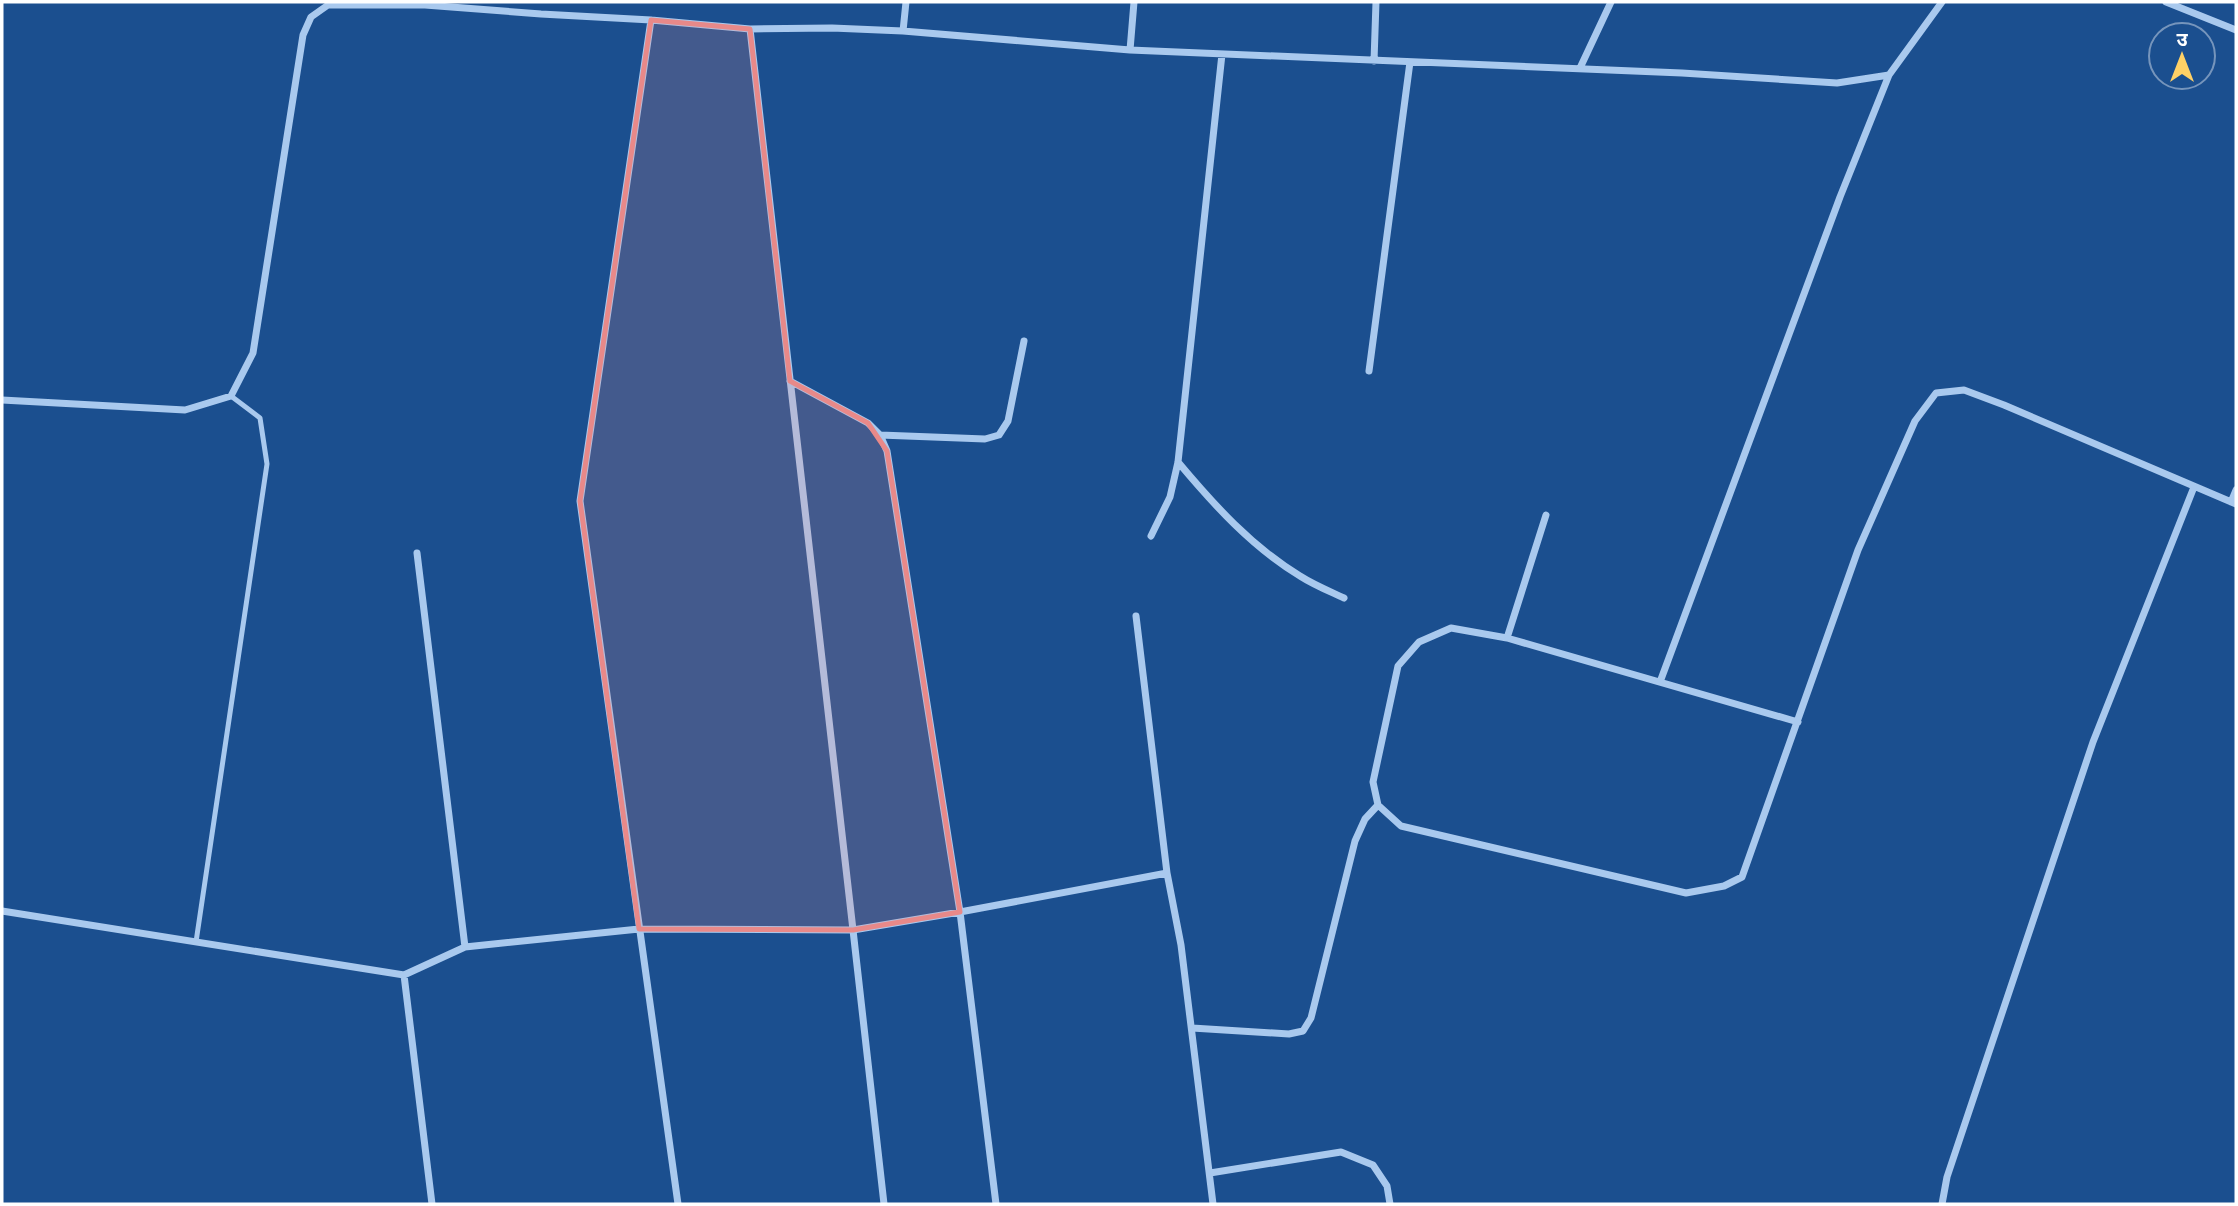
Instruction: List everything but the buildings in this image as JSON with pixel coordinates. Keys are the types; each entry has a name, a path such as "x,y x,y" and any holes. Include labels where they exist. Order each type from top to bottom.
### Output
{"street":[{"path":"903,31 906,2"},
{"path":"1130,50 1134,2"},
{"path":"1374,61 1376,2"},
{"path":"1580,68 1611,2"},
{"path":"1660,682 1840,197 1889,75 1942,2"},
{"path":"2166,2 2236,30"},
{"path":"2,400 185,410 231,396 253,353 303,35 312,17 328,5 425,5 750,29 903,31 1130,50 1580,68 1837,83 1889,75"},
{"path":"651,20 580,501 678,1204"},
{"path":"750,29 884,1204"},
{"path":"1151,536 1170,497 1178,462 1222,54"},
{"path":"1368,372 1410,62"},
{"path":"880,435 985,439 999,435 1008,421 1024,341"},
{"path":"790,381 868,423 880,435 887,451 960,912 996,1204"},
{"path":"1798,722 1507,638 1451,628 1419,642 1398,666 1373,782 1378,806 1401,826 1686,893 1724,886 1742,877 1798,722 1858,550 1915,421 1936,393 1964,390 2234,503 2236,490"},
{"path":"1178,462 1215,507 1261,548 1300,577 1344,598"},
{"path":"1942,1204 1947,1177 2093,742 2194,487"},
{"path":"1507,638 1546,515"},
{"path":"417,553 465,947"},
{"path":"1136,616 1167,873 1181,945 1213,1204"},
{"path":"1192,1028 1289,1034 1303,1031 1311,1018 1355,841 1365,819 1378,806"},
{"path":"2,911 404,975 465,947 639,929 853,930 1167,873"},
{"path":"404,975 432,1204"},
{"path":"1210,1173 1341,1152 1373,1165 1387,1186 1390,1204"}],"lane":[{"path":"197,942 267,464 260,418 231,396"}],"highlighted area":[{"path":"651,20 750,29 790,381 868,423 887,451 960,912 853,930 639,929 580,501"}]}
